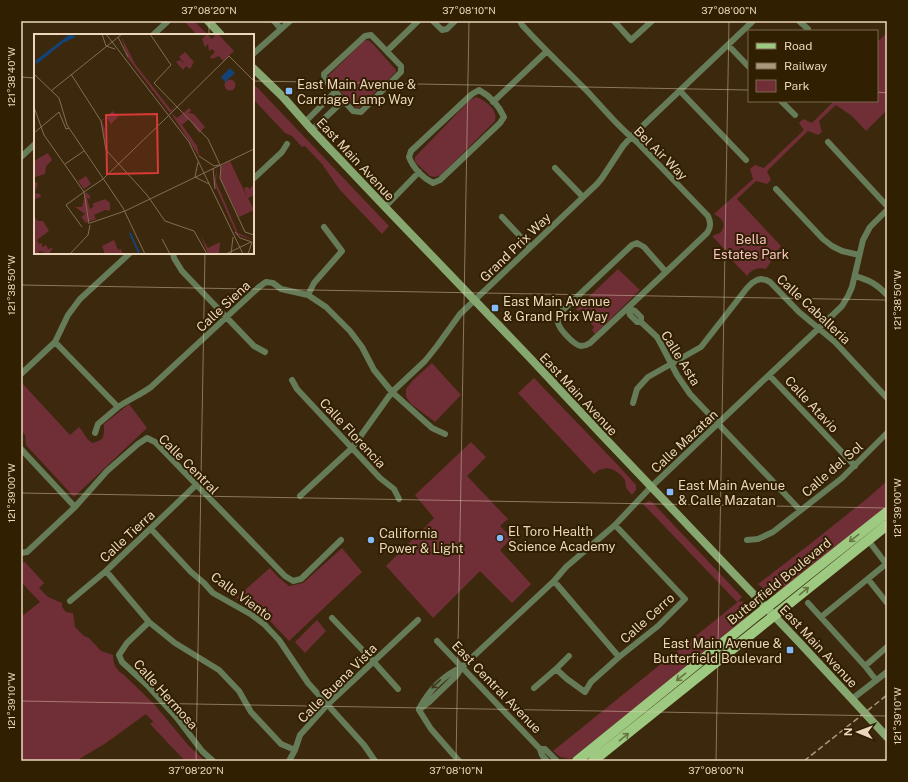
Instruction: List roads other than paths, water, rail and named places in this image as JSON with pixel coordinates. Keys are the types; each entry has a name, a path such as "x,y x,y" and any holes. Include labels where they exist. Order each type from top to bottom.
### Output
{"main road":[{"path":"208,21 220,34"},
{"name":"East Main Avenue","path":"254,69 283,97 312,130 475,300 887,737"},
{"name":"Butterfield Boulevard","path":"577,761 887,512"},
{"name":"Butterfield Boulevard","path":"593,761 887,525"}],"street":[{"path":"154,34 168,21"},
{"path":"274,21 281,29"},
{"path":"254,53 290,21"},
{"path":"387,51 418,21"},
{"path":"433,21 442,30 447,29 455,21"},
{"path":"614,21 631,40 652,21"},
{"name":"Grand Prix Way","path":"300,496 352,448 392,392 425,361 460,314 602,178 623,146 631,137 753,21"},
{"path":"799,21 808,29"},
{"name":"Bel Air Way","path":"521,23 546,52 627,134 637,142 708,216 711,225 707,233 666,272 628,308 590,343 581,346 573,342 558,324 559,315 562,311 632,245 637,243 644,247 666,272"},
{"path":"371,35 387,51 401,66 401,72 361,112 352,111 325,80 324,74 365,36 371,35"},
{"path":"728,45 748,66"},
{"path":"493,102 546,52"},
{"path":"479,90 486,94 501,110 504,117 500,123 440,180 433,183 427,180 419,172 411,163 409,157 411,151 472,94 479,90"},
{"path":"680,91 746,160"},
{"path":"305,122 335,92"},
{"path":"312,130 343,101"},
{"path":"782,102 794,115"},
{"path":"828,142 887,206"},
{"path":"254,178 282,152 286,144"},
{"path":"21,157 34,145"},
{"path":"555,168 583,197"},
{"path":"385,207 419,172"},
{"path":"776,189 823,239 842,251 859,256"},
{"name":"Calle Mazatan","path":"454,760 419,710 457,675 462,667 554,581 566,567 615,525 651,487 842,306 848,296 855,276 863,240 870,227 887,210"},
{"path":"502,217 530,247"},
{"path":"308,295 314,283 342,251 324,226"},
{"path":"21,374 56,342 68,315 80,299 129,254"},
{"path":"173,254 182,271 254,346 265,352"},
{"path":"855,276 875,284 887,295"},
{"name":"Calle Caballeria","path":"671,363 701,347 747,288 757,280 761,279 770,282 799,312 835,342 887,398"},
{"name":"Calle Siena","path":"95,433 98,424 128,400 143,393 151,387 266,282 273,283 281,289 308,295 326,307 350,331 362,347 374,370 392,392 432,428 445,434"},
{"name":"Calle Asta","path":"628,308 630,315 637,322 641,322 657,337 677,375 690,394 800,510"},
{"path":"56,342 118,407"},
{"path":"633,403 637,389 648,376 671,363"},
{"name":"Calle Atavio","path":"769,375 855,466"},
{"name":"Calle Florencia","path":"292,380 297,389 380,478 394,489 399,499"},
{"name":"Calle del Sol","path":"747,540 758,539 773,532 842,478 887,433"},
{"name":"Calle Central","path":"21,553 27,552 75,507 107,471 147,438 155,442 285,576 292,581 301,579 341,540"},
{"path":"21,449 75,507"},
{"name":"Calle Tierra","path":"70,601 106,572 196,485"},
{"name":"Calle Cerro","path":"556,669 585,692 591,682 658,626 685,599 615,525"},
{"name":"Calle Viento","path":"151,529 213,593 252,615 264,624 279,640 308,683 364,745 375,761"},
{"path":"821,617 886,564 868,540"},
{"path":"106,572 149,622 175,643 219,670 239,691 251,712 281,744 295,750 289,761"},
{"path":"868,579 887,603"},
{"path":"554,581 619,658"},
{"path":"808,603 876,680"},
{"path":"332,618 398,689"},
{"name":"Calle Buena Vista","path":"295,750 300,735 327,705 418,620"},
{"name":"Calle Hermosa","path":"149,622 127,642 119,655 122,662 147,685 202,751 214,761"},
{"name":"East Central Avenue","path":"437,640 540,749 542,755 547,761"},
{"path":"865,666 887,647"},
{"path":"534,688 569,656"},
{"path":"852,699 887,672"},
{"name":"East Central Avenue","path":"540,749 545,749 557,761"}],"railway":[{"path":"804,761 887,695"}],"place":[{"name":"East Main Avenue & Carriage Lamp Way","path":"289,91"},
{"name":"East Main Avenue & Grand Prix Way","path":"495,308"},
{"name":"East Main Avenue & Calle Mazatan","path":"670,492"},
{"name":"El Toro Health Science Academy","path":"500,538"},
{"name":"California Power & Light","path":"371,540"},
{"name":"East Main Avenue & Butterfield Boulevard","path":"790,650"}],"park label":[{"name":"Bella Estates Park","path":"751,246"}]}
